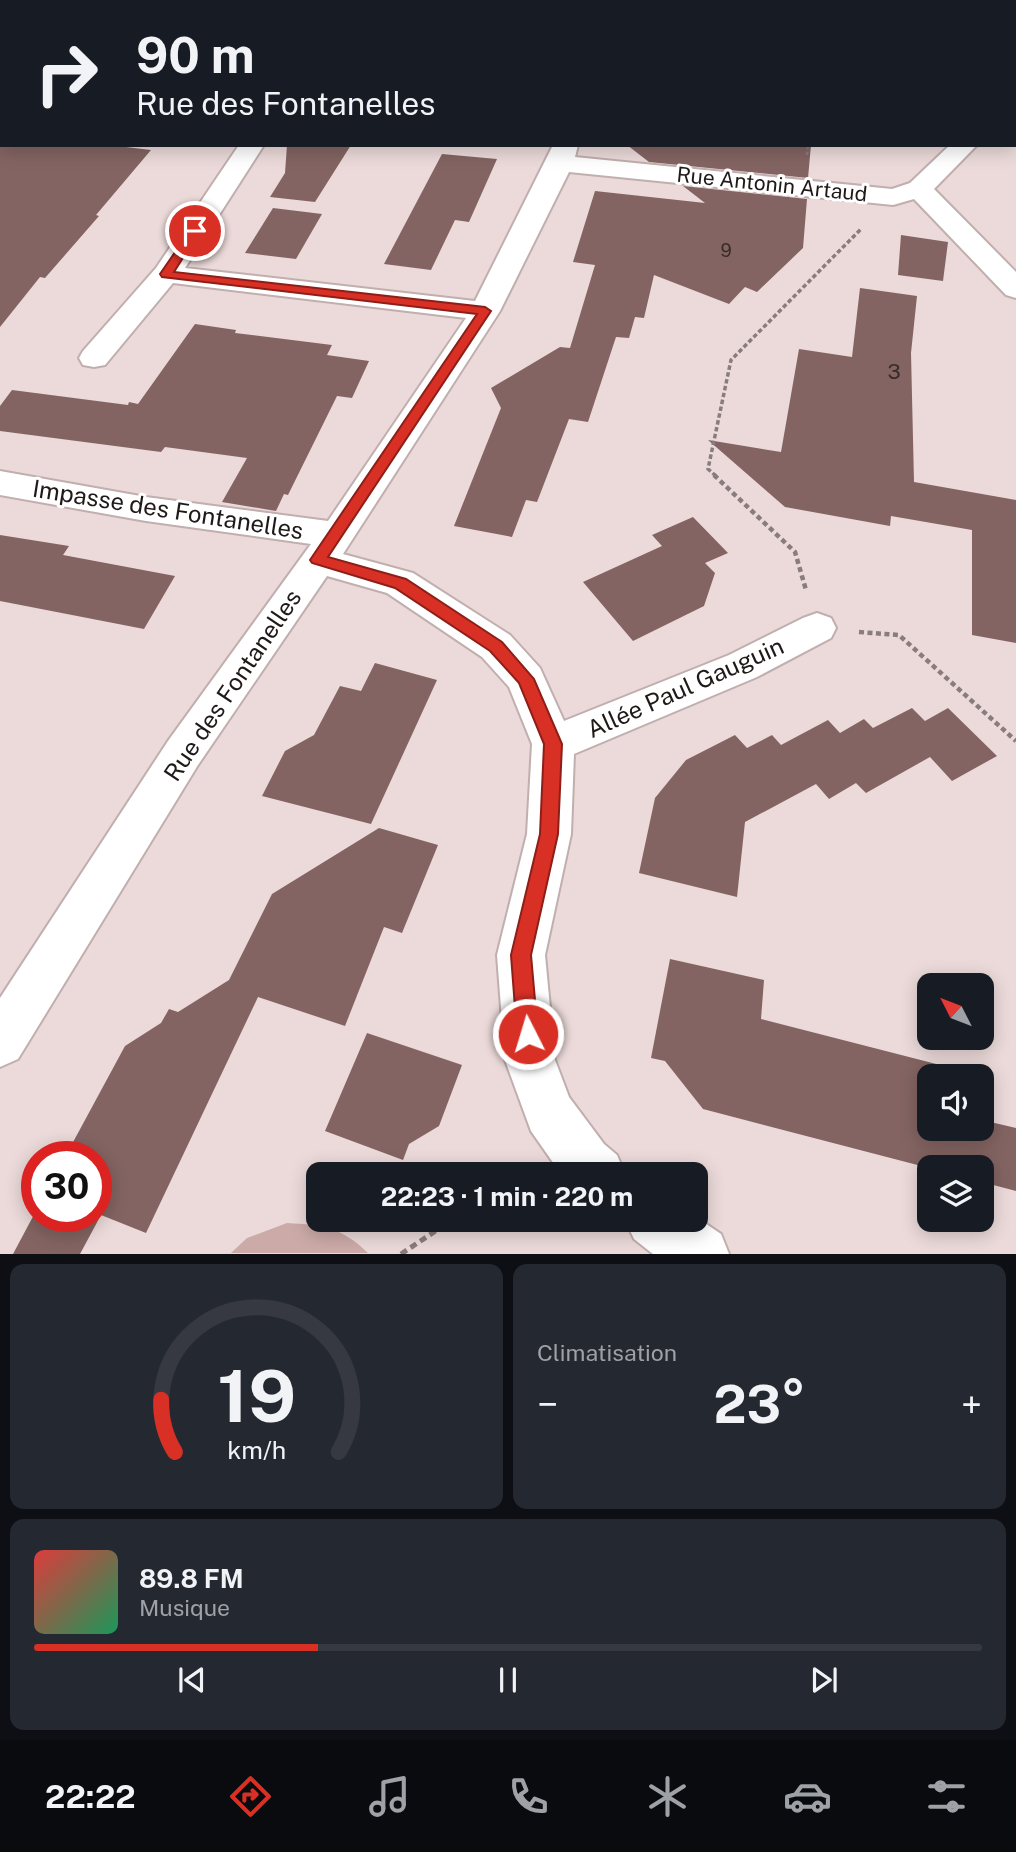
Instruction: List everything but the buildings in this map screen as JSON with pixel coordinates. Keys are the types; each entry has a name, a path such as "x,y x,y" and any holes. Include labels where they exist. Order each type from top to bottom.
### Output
{"street":[{"path":"94,358 166,274 251,147"},
{"path":"963,147 906,193 1016,289"},
{"name":"Rue Antonin Artaud","path":"563,154 906,193"},
{"name":"Rue des Fontanelles","path":"0,1042 183,753 327,548 485,311 563,154"},
{"path":"166,274 485,311"},
{"name":"Impasse des Fontanelles","path":"0,483 146,509 327,548 400,583 496,646 526,679 553,744"},
{"name":"Allée Paul Gauguin","path":"553,744 743,666 817,628"},
{"path":"553,744 549,834 521,955 530,1060 549,1113 584,1162"},
{"path":"670,1232 701,1254"}],"path":[{"path":"906,193 731,360 708,469 795,552 817,628 900,635 1016,741"},
{"path":"401,1254 434,1232"}],"shaded area":[{"path":"287,1223 306,1225 306,1232 338,1232 368,1253 231,1253 247,1238"}],"route":[{"path":"195,231 166,274 485,311 337,536 318,560 400,583 496,646 526,679 553,744 549,834 521,955 528,1034"}]}
